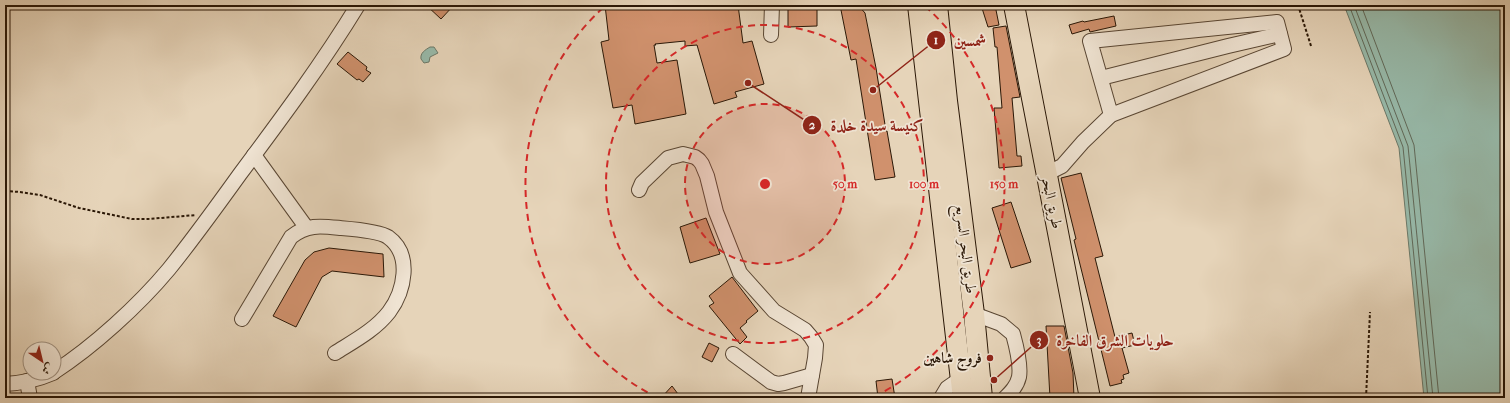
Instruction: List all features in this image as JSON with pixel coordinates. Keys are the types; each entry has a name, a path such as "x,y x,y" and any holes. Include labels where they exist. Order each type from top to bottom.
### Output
{"highway":[{"name":"طريق البحر السريع","path":"918,5 962,389"},
{"name":"طريق البحر السريع","path":"936,5 974,314 982,398"},
{"name":"طريق البحر","path":"1014,5 1046,174 1063,252 1090,398"}],"street":[{"path":"62,366 86,349 128,312 169,269 211,214 324,58 358,5"},
{"path":"771,35 772,5"},
{"path":"1046,174 1062,166 1083,142 1112,115 1284,49 1277,22 1090,41 1112,115"},
{"path":"1216,28 1240,66"},
{"path":"1101,78 1280,34"},
{"path":"639,190 642,183 668,158 683,154 695,157 699,160 704,168 716,212 740,273 774,311 805,330 816,345 808,398"},
{"path":"254,155 306,228"},
{"path":"242,319 291,237 306,228 329,227 360,230 388,237 400,252 404,268 402,287 389,312 365,334 336,353"},
{"path":"974,314 1001,324 1013,334 1017,353 1019,376 1012,390 1005,398"},
{"path":"733,354 772,382 778,384 812,375"},
{"path":"5,384 26,381 30,398"},
{"path":"941,398 947,388 962,389"}],"path":[{"path":"1298,5 1311,46"},
{"path":"5,191 40,195 79,208 132,219 211,214"},
{"path":"1366,398 1370,312"}],"water":[{"path":"1344,5 1505,5 1505,398 1424,398 1399,148"},
{"path":"430,47 434,47 438,53 430,57 429,62 424,63 421,59 421,55"}],"building":[{"path":"426,5 454,5 441,19"},
{"path":"605,5 738,5 743,43 752,41 764,84 735,92 737,97 714,104 697,45 685,46 685,41 655,44 657,63 677,60 686,114 635,124 632,105 613,108 601,42 609,40"},
{"path":"788,5 817,5 817,26 788,27"},
{"path":"840,5 858,5 865,13 895,177 875,180 856,59 851,60"},
{"path":"981,5 995,5 999,25 988,27"},
{"path":"1114,16 1116,26 1090,32 1089,29 1072,34 1069,25 1083,21"},
{"path":"1006,26 1020,97 1012,98 1017,156 1021,156 1022,166 999,168 994,108 1002,108 997,47 995,47 993,28"},
{"path":"348,52 367,67 366,70 371,73 363,82 359,79 357,80 337,64"},
{"path":"1081,173 1103,256 1095,258 1115,337 1132,333 1135,345 1122,348 1129,373 1123,375 1124,379 1121,380 1122,383 1110,386 1074,240 1076,239 1061,178"},
{"path":"1011,202 1031,262 1011,268 992,208"},
{"path":"706,218 720,254 690,263 680,227"},
{"path":"329,248 383,254 384,277 332,271 322,277 296,327 273,316 305,260 314,252"},
{"path":"732,277 758,311 740,328 747,337 740,344 709,306 714,303 709,296"},
{"path":"1046,326 1064,326 1073,373 1074,398 1050,398"},
{"path":"709,343 719,348 712,362 702,357"},
{"path":"892,379 895,398 878,398 876,381"},
{"path":"672,386 681,398 661,398"}],"place":[{"name":"كنيسة سيدة خلدة","path":"748,83"},
{"name":"شمسين","path":"873,90"},
{"name":"فروج شاهين","path":"990,358"},
{"name":"حلويات الشرق الفاخرة","path":"994,380"}]}
